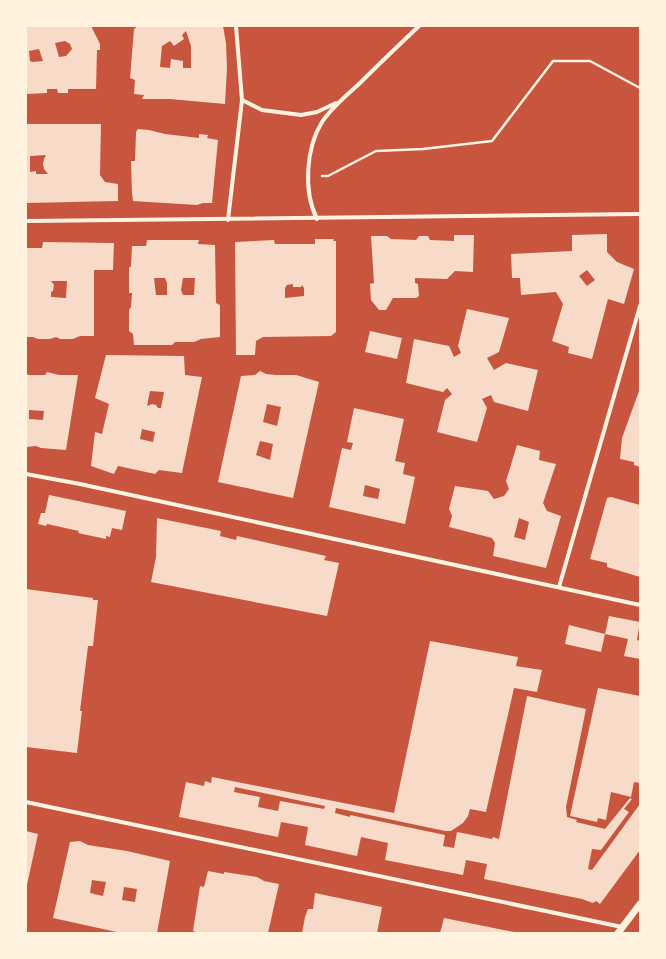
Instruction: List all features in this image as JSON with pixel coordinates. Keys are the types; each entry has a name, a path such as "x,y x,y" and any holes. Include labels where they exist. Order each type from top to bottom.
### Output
{"street":[{"path":"228,220 242,100 236,26"},
{"path":"317,219 309,198 308,176 311,154 322,122 340,101 419,26"},
{"path":"242,100 262,110 301,115 318,112 340,101"},
{"path":"26,221 317,219 640,214"},
{"path":"559,587 640,306"},
{"path":"26,474 80,484 640,605"},
{"path":"26,802 620,930 640,904"}],"path":[{"path":"308,176 328,176 376,151 423,150 492,141 553,61 590,61 640,88"}],"building":[{"path":"26,26 91,26 100,44 100,50 97,50 96,89 68,89 68,93 58,93 57,89 47,89 47,93 26,94","holes":["65,41 70,44 72,49 66,56 59,57 55,43","39,49 43,61 30,61 29,51"]},
{"path":"138,26 223,26 226,43 227,68 225,104 170,99 142,99 144,95 134,94 135,80 130,78 134,29","holes":["186,31 191,46 191,68 183,68 183,61 171,59 170,68 160,67 162,46 170,41 174,46 184,39 182,35"]},
{"path":"26,124 101,124 100,175 105,182 118,184 118,201 26,203","holes":["46,155 44,159 44,169 48,174 36,174 36,171 30,172 30,156"]},
{"path":"138,129 199,138 199,134 208,135 207,138 218,140 212,203 197,205 133,201 131,161 135,161 136,132"},
{"path":"607,234 607,252 617,262 634,269 624,304 608,299 592,359 568,353 569,347 552,341 563,304 556,292 521,295 520,278 512,278 511,254 572,251 572,235","holes":["587,270 595,280 587,286 579,276"]},
{"path":"454,235 474,235 473,272 455,271 447,279 415,278 415,283 418,284 419,296 416,298 393,298 386,310 379,310 371,300 370,284 374,283 371,236 387,236 391,239 416,240 419,236 428,236 430,240 454,241"},
{"path":"315,239 334,239 333,241 336,241 336,332 331,336 263,337 256,341 255,355 236,355 235,242 274,240 275,244 315,244","holes":["293,284 293,287 301,287 302,285 304,288 304,296 285,298 285,288 287,285"]},
{"path":"147,240 199,240 198,244 215,245 216,303 220,305 220,337 201,339 194,342 175,342 172,345 134,345 133,334 129,331 129,310 131,307 132,293 129,293 129,268 131,266 132,246 146,246","holes":["154,278 165,278 167,283 167,295 156,295","183,278 195,278 194,295 183,295 181,290"]},
{"path":"43,242 114,243 113,270 94,270 94,336 80,336 73,339 60,339 56,337 50,339 38,339 26,337 26,248 42,248","holes":["51,281 67,281 66,298 51,297 51,292 53,291 54,285"]},
{"path":"467,309 509,318 499,352 487,358 494,370 506,363 538,370 528,411 494,402 491,395 482,399 487,408 477,442 437,432 445,400 452,394 447,388 443,392 406,383 414,339 449,346 454,357 461,353 458,346"},
{"path":"370,331 402,338 397,359 365,352"},
{"path":"106,355 184,356 185,375 202,377 182,473 159,470 155,474 118,466 114,474 91,466 95,432 102,434 109,404 95,398","holes":["150,391 164,392 161,408 158,408 156,405 152,404 147,406","142,429 155,432 153,442 140,439"]},
{"path":"260,371 266,374 296,375 319,382 293,498 218,482 241,376 255,375","holes":["267,404 281,407 277,426 263,422","260,441 273,444 270,460 256,455"]},
{"path":"26,372 28,375 45,375 47,372 59,375 78,375 66,450 41,448 36,446 26,447","holes":["29,410 44,411 43,420 29,419"]},
{"path":"639,391 640,467 634,465 634,462 620,459 622,438"},
{"path":"354,408 404,419 395,461 405,463 403,474 415,477 405,524 329,507 342,448 351,450 353,443 347,442","holes":["365,485 380,489 378,499 363,496"]},
{"path":"517,445 540,451 539,460 556,464 543,503 547,511 561,516 546,568 493,556 495,543 492,538 449,527 452,516 449,509 455,486 488,491 494,499 504,496 509,489 506,481","holes":["519,518 529,522 525,540 514,537"]},
{"path":"49,495 126,511 122,530 112,528 110,537 106,536 106,539 78,533 79,531 47,524 46,526 38,524 41,513 45,513"},
{"path":"611,497 640,505 640,577 607,567 607,563 590,559 607,498"},
{"path":"157,518 221,531 220,536 236,540 237,536 326,556 324,560 339,563 327,616 151,582 156,557"},
{"path":"26,589 93,598 93,600 98,600 93,646 88,646 80,711 82,711 77,753 26,747"},
{"path":"609,616 640,622 637,640 640,641 640,659 624,656 628,639 605,634"},
{"path":"569,625 605,634 601,652 565,644"},
{"path":"430,641 518,657 516,666 542,670 537,692 514,688 486,812 470,809 468,816 463,823 451,831 336,808 335,813 445,835 443,846 454,848 457,832 499,839 527,696 586,709 566,807 567,817 577,820 576,822 605,829 630,798 632,799 624,809 629,812 601,850 592,849 588,869 592,870 640,804 640,850 600,904 596,901 593,903 582,899 484,879 487,864 466,860 463,875 385,860 388,843 361,837 357,856 305,845 308,827 281,822 278,837 179,817 186,782 204,786 205,781 211,783 212,777 394,813","holes":["235,787 325,806 324,809 280,801 278,811 258,807 260,797 234,792"]},
{"path":"598,688 640,696 640,783 634,782 631,797 611,792 606,820 598,818 597,822 570,816"},
{"path":"26,831 38,834 27,885 26,885"},
{"path":"80,841 88,845 127,851 170,861 157,933 121,933 53,918 70,842","holes":["92,880 106,882 103,896 90,893","124,887 137,889 135,902 122,900"]},
{"path":"208,871 257,877 264,881 279,884 268,933 196,933 193,931 200,886 204,887"},
{"path":"315,893 382,907 377,933 302,933 308,909 313,909"},
{"path":"444,918 514,932 514,933 440,933"}]}
